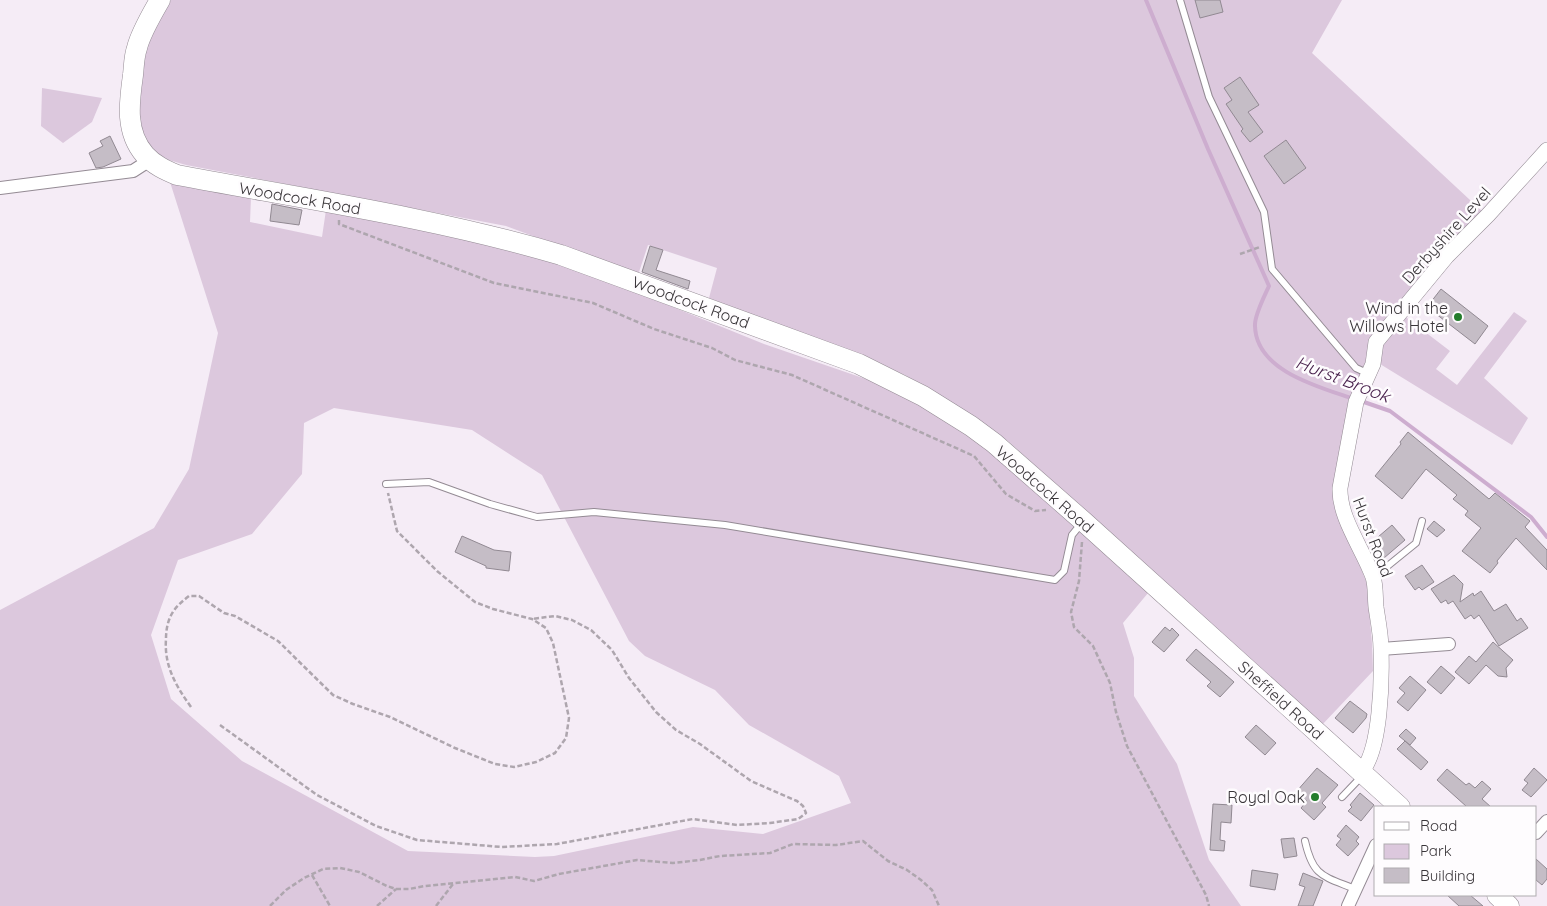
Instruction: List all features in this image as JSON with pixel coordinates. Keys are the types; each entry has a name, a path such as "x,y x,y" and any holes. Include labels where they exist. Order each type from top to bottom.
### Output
{"main road":[{"path":"150,160 140,148 132,132 129,118 129,101 137,48 160,0"},
{"name":"Woodcock Road","path":"150,160 161,169 177,175 493,237 561,255 859,364 923,396 994,443 1162,593"},
{"name":"Sheffield Road","path":"1162,593 1398,806"},
{"path":"1498,896 1509,906"}],"street":[{"name":"Derbyshire Level","path":"1368,379 1373,364 1376,342 1447,256 1488,215 1547,150"},
{"path":"0,188 133,171 150,160"},
{"name":"Hurst Road","path":"1362,773 1372,753 1379,711 1381,649 1373,578 1339,499 1356,402 1368,379"},
{"path":"1381,649 1449,644"},
{"path":"1537,832 1547,821"},
{"path":"1348,906 1374,849"}],"lane":[{"path":"1180,0 1209,97 1264,212 1272,269 1356,368 1368,379"},
{"path":"386,484 429,482 490,504 537,517 594,512 725,525 1054,580 1064,571 1076,515"},
{"path":"1373,578 1416,543 1422,521"},
{"path":"1342,797 1362,773"},
{"path":"1305,841 1310,861 1317,871 1355,889"}],"path":[{"path":"340,206 339,224 494,284 593,303 654,328 712,348 735,360 792,375 974,456 1006,494 1035,511 1076,515"},
{"path":"1240,254 1261,247"},
{"path":"191,707 168,669 165,651 166,628 173,611 189,596 199,596 224,613 235,616 278,640 333,695 390,717 455,748 495,764 514,767 536,762 555,753 566,738 569,718 553,644 546,628 532,619 493,609 475,602 437,571 397,531 386,484"},
{"path":"1082,543 1080,581 1071,612 1074,626 1093,646 1110,683 1116,712 1127,746 1206,895 1209,906"},
{"path":"220,726 317,795 376,826 417,840 502,847 548,845 693,820 737,825 770,823 798,819 806,813 803,806 797,801 751,781 700,744 676,730 656,712 629,678 612,650 590,630 572,620 555,616 532,619"},
{"path":"270,906 286,890 304,878 323,869 340,868 359,872 396,889 409,890 425,886 515,877 534,881 559,874 637,860 673,863 720,856 770,853 793,844 836,846 863,841 888,861 907,870 921,880 932,890 939,906"},
{"path":"312,874 330,906"},
{"path":"436,906 453,884"},
{"path":"377,906 396,889"}],"green space":[{"path":"171,0 1342,0 1312,53 1484,213 1365,368 1336,471 1333,500 1367,584 1373,671 1321,726 1008,441 905,375 709,298 717,268 648,245 638,275 506,226 186,165 162,158 146,142 135,114 144,52 156,23"},
{"path":"42,88 102,98 92,122 63,143 41,126"},
{"path":"170,182 251,197 250,222 322,237 326,210 483,239 626,288 764,344 892,388 992,451 1148,593 1123,623 1134,658 1134,696 1177,764 1209,860 1241,906 0,906 0,610 154,528 189,469 218,333","holes":["334,408 472,430 542,475 629,641 645,656 715,690 749,725 839,776 851,803 763,834 693,827 554,856 535,857 408,851 242,761 171,699 151,635 178,560 252,534 302,474 304,423"]},
{"path":"1514,312 1527,321 1484,378 1528,418 1512,445 1380,364 1378,346 1403,315 1450,351 1436,369 1457,385"}],"building":[{"path":"1195,0 1220,0 1223,12 1200,18"},
{"path":"1240,77 1259,105 1248,112 1263,132 1250,142 1241,131 1243,129 1226,104 1232,100 1224,88"},
{"path":"110,136 121,159 96,168 89,153 103,146 100,141"},
{"path":"1286,140 1306,168 1284,184 1264,156"},
{"path":"272,204 302,210 299,225 270,221"},
{"path":"650,246 663,250 656,270 690,281 688,289 642,272"},
{"name":"Wind in the Willows Hotel","path":"1441,289 1488,326 1475,344 1427,307"},
{"path":"1408,432 1489,499 1495,493 1530,521 1525,527 1547,550 1547,570 1516,538 1497,561 1498,563 1490,573 1462,551 1481,528 1465,515 1468,511 1453,499 1457,495 1426,469 1402,499 1375,476 1401,444 1400,442"},
{"path":"1434,521 1445,530 1437,537 1427,529"},
{"path":"1392,525 1405,540 1384,558 1371,543"},
{"path":"462,536 494,550 511,552 509,571 486,568 486,566 455,552"},
{"path":"1422,565 1434,582 1422,590 1419,587 1415,590 1405,576"},
{"path":"1454,575 1463,584 1460,602 1473,593 1474,596 1481,591 1494,611 1506,604 1517,621 1521,618 1528,628 1499,646 1479,615 1474,619 1471,615 1465,619 1453,601 1448,604 1446,600 1441,603 1431,589"},
{"path":"1165,627 1170,631 1172,628 1179,635 1164,652 1152,642"},
{"path":"1493,642 1513,660 1506,668 1507,677 1498,676 1486,665 1469,684 1455,672 1469,656 1476,662"},
{"path":"1196,649 1234,682 1220,697 1207,686 1211,682 1186,660"},
{"path":"1441,666 1455,678 1441,694 1427,682"},
{"path":"1410,676 1426,690 1408,711 1397,702 1405,693 1399,688"},
{"path":"1350,701 1367,714 1366,718 1353,733 1335,718"},
{"path":"1256,725 1276,743 1265,755 1245,737"},
{"path":"1406,729 1416,738 1410,745 1399,736"},
{"path":"1405,741 1428,762 1421,770 1397,749"},
{"name":"Royal Oak","path":"1317,768 1338,785 1322,803 1326,807 1314,820 1301,808 1307,801 1296,792"},
{"path":"1534,768 1547,780 1531,797 1522,790 1528,783 1524,780"},
{"path":"1447,769 1466,785 1469,783 1475,788 1482,781 1491,789 1482,799 1490,806 1466,806 1437,780"},
{"path":"1360,793 1374,805 1361,821 1348,811 1352,807 1350,805"},
{"path":"1213,804 1232,805 1231,823 1221,822 1220,840 1225,841 1224,851 1210,850"},
{"path":"1346,825 1359,837 1356,841 1359,844 1348,856 1336,845 1341,839 1337,836"},
{"path":"1294,838 1297,856 1284,858 1281,839"},
{"path":"1537,860 1547,869 1547,879 1542,885 1537,881"},
{"path":"1252,870 1278,874 1275,890 1250,886"},
{"path":"1303,873 1323,881 1313,906 1298,906 1305,887 1299,885"},
{"path":"1448,896 1471,896 1483,906 1459,906"}],"waterway":[{"name":"Hurst Brook","path":"1146,0 1208,149 1269,286 1255,322 1258,342 1266,355 1292,375 1324,389 1354,399"},
{"name":"Hurst Brook","path":"1361,401 1390,411 1531,517 1547,537"}],"place":[{"name":"Wind in the Willows Hotel","path":"1458,317"},
{"name":"Royal Oak","path":"1315,797"}]}
